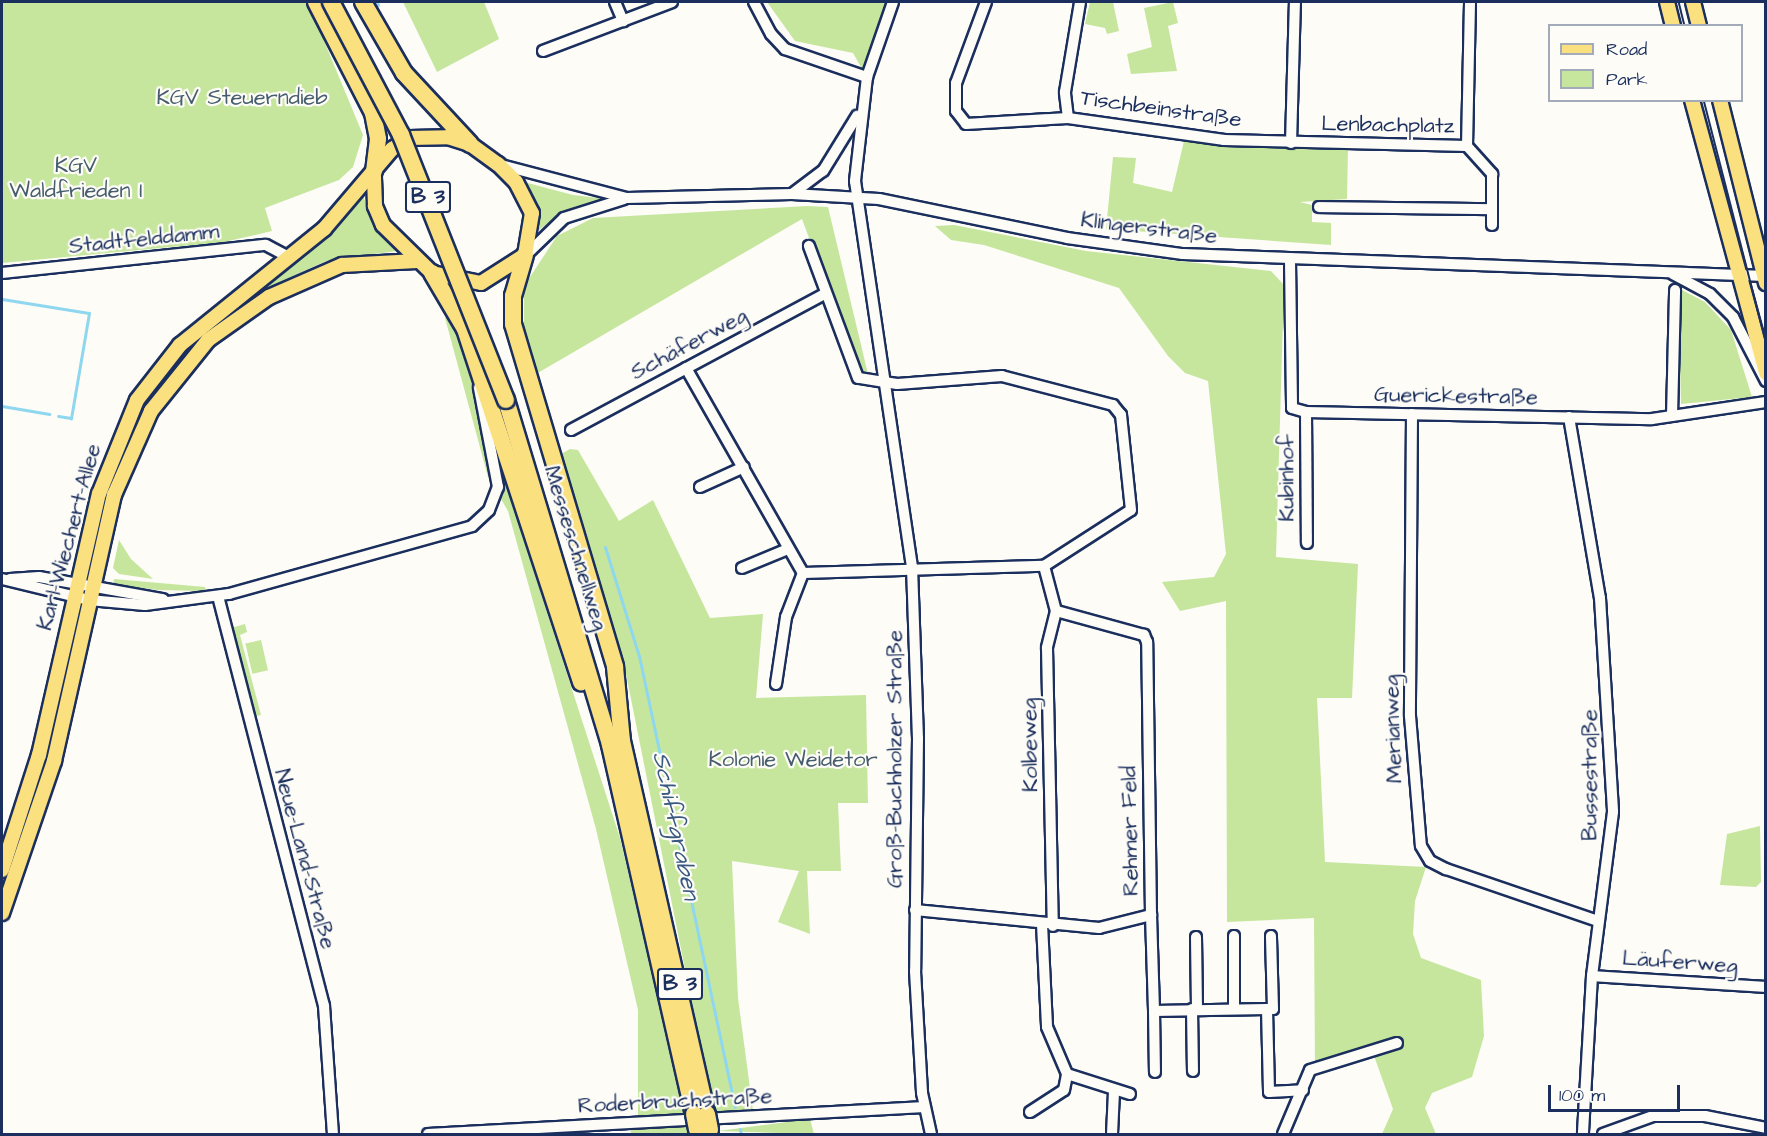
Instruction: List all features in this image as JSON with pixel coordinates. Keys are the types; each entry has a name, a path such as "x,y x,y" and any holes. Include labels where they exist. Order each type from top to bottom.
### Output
{"highway":[{"path":"316,2 373,112 378,139 374,171"},
{"name":"Messeschnellweg","path":"332,2 405,145 506,400 591,675 703,1126"},
{"path":"363,2 404,73 470,144"},
{"path":"525,255 513,296 513,324 615,667 622,741"},
{"path":"432,273 457,311 478,366 633,837"},
{"path":"591,675 622,741"},
{"name":"Messeschnellweg","path":"622,741 703,1126"}],"main road":[{"path":"1667,2 1672,24"},
{"path":"1693,2 1698,24"},
{"path":"1693,102 1736,274 1766,373"},
{"path":"1721,102 1765,278"},
{"path":"428,134 470,144 498,164 516,182 532,213 525,255 499,277 481,283 432,273 417,261 383,225 374,197 374,171 409,138 428,134"},
{"name":"Karl-Wiechert-Allee","path":"2,870 39,755 74,590 105,474 137,400 206,319 324,229 374,171"},
{"name":"Karl-Wiechert-Allee","path":"2,913 54,761 111,506 136,439 192,356 235,318 304,278 362,260 417,261"}],"street":[{"path":"615,2 623,21"},
{"path":"543,51 672,2"},
{"path":"754,2 785,49 867,77"},
{"path":"792,194 824,171 860,110 867,77 893,2"},
{"path":"986,2 956,83 960,119 980,126 1068,118"},
{"name":"Tischbeinstraße","path":"1080,2 1065,92 1068,118 1172,134 1291,143"},
{"path":"1291,143 1295,2"},
{"path":"1467,146 1470,2"},
{"name":"Groß-Buchholzer Straße","path":"860,110 856,197 912,567 918,738 915,910 924,1107 931,1134"},
{"name":"Lenbachplatz","path":"1291,143 1467,146 1492,174 1491,225"},
{"name":"Klingerstraße","path":"498,164 627,198 792,194 856,197 909,203 1131,248 1290,261 1736,274 1765,278"},
{"name":"Klingerstraße","path":"525,255 564,218 627,198"},
{"path":"1319,207 1491,209"},
{"name":"Stadtfelddamm","path":"2,273 266,245 287,256"},
{"path":"803,573 912,567 1044,566 1131,510 1118,408 1002,376 883,384 858,378 809,246"},
{"path":"1290,261 1292,408 1306,412"},
{"name":"Klingerstraße","path":"1670,273 1710,294 1733,316 1766,381"},
{"path":"1672,416 1675,290"},
{"name":"Schäferweg","path":"571,430 826,293"},
{"name":"Karl-Wiechert-Allee","path":"90,593 145,605 166,600 218,596 472,526 496,496 498,475 480,399 478,366"},
{"path":"686,368 803,573"},
{"name":"Guerickestraße","path":"1306,412 1569,417 1672,416 1766,402"},
{"name":"Kubinhof","path":"1306,412 1306,543"},
{"name":"Merianweg","path":"1412,414 1410,716 1421,846 1430,861 1446,869 1598,921"},
{"name":"Bussestraße","path":"1569,417 1600,598 1611,708 1613,834 1598,921 1592,976 1583,1134"},
{"path":"700,487 744,467"},
{"path":"742,568 788,549"},
{"name":"Kolbeweg","path":"1044,566 1056,611 1047,648 1047,1027 1067,1074"},
{"path":"776,684 786,617 803,573"},
{"path":"3,579 90,593"},
{"name":"Karl-Wiechert-Allee","path":"90,593 149,595 166,600"},
{"name":"Neue-Land-Straße","path":"218,596 324,1006 333,1134"},
{"name":"Rehmer Feld","path":"915,910 1048,925 1099,928 1151,915 1147,642 1144,634 1056,611"},
{"path":"1151,915 1155,1072"},
{"path":"1234,936 1234,1009"},
{"path":"1154,1011 1273,1009 1271,936"},
{"path":"1193,1071 1196,937"},
{"name":"Läuferweg","path":"1592,976 1766,987"},
{"path":"1267,1009 1269,1092 1303,1090"},
{"path":"1283,1134 1310,1070 1397,1043"},
{"path":"1030,1112 1064,1090 1067,1074 1114,1091 1130,1094"},
{"path":"1112,1134 1114,1091"},
{"name":"Roderbruchstraße","path":"428,1134 630,1129 924,1107"},
{"path":"1603,1134 1653,1116 1705,1116 1766,1128"}],"green space":[{"path":"2,2 308,2 363,135 353,167 339,180 265,208 272,231 224,242 2,263"},
{"path":"403,2 484,2 499,39 437,72"},
{"path":"767,2 893,2 866,76 853,53 795,41"},
{"path":"1090,2 1113,2 1119,31 1107,34 1105,28 1085,24"},
{"path":"1173,2 1178,23 1168,26 1177,71 1131,74 1127,54 1152,47 1144,8"},
{"path":"1184,141 1348,149 1347,199 1300,202 1312,205 1312,222 1331,223 1331,245 1106,229 1113,157 1136,158 1133,183 1172,192"},
{"path":"524,182 573,195 607,199 564,211 539,230 538,212"},
{"path":"363,196 375,224 396,251 326,261 284,280 232,312 189,351 137,425 87,565 110,481 143,399 191,339 325,237"},
{"path":"807,206 828,207 868,374 858,371 802,219 536,374 524,333 524,286 557,236 593,218"},
{"path":"954,225 1086,251 1271,271 1284,285 1276,557 1358,564 1352,698 1317,698 1325,862 1426,867 1415,901 1413,934 1421,958 1481,980 1484,1036 1472,1077 1432,1093 1425,1108 1436,1134 1382,1134 1393,1109 1373,1053 1315,1072 1314,918 1227,922 1226,601 1180,611 1162,582 1214,577 1226,554 1208,381 1185,373 1168,356 1119,288 984,245 951,240 935,226"},
{"path":"1678,288 1705,302 1731,330 1752,397 1681,404"},
{"path":"451,315 620,838 690,1134 631,1134 630,1124 638,1123 638,1010 596,829 508,511 488,477 445,318"},
{"name":"Kolonie Weidetor","path":"570,449 578,450 619,521 653,500 710,618 763,614 756,698 866,695 868,803 838,803 841,871 807,871 810,934 778,922 799,871 732,861 738,998 753,1111 714,1114 625,669 561,454"},
{"path":"119,540 131,559 153,579 119,574 113,568"},
{"path":"114,579 205,587 206,591 158,590 113,584"},
{"path":"245,624 247,632 240,635 261,715 253,717 231,628"},
{"path":"261,640 268,670 252,674 245,644"},
{"path":"1760,826 1761,882 1756,887 1720,885 1727,834"},
{"path":"810,1119 814,1134 718,1131"}],"waterway":[{"path":"2,299 89,313 71,418 58,416"},
{"path":"2,406 49,414"},
{"name":"Schiffgraben","path":"605,547 639,656 735,1107"},
{"name":"Schiffgraben","path":"740,1129 741,1134"}],"tram line":[{"path":"1679,2 1684,24"},
{"path":"1705,102 1766,342"}],"park label":[{"name":"KGV Steuerndieb","path":"242,98"},
{"name":"KGV Waldfrieden I","path":"76,178"}]}
